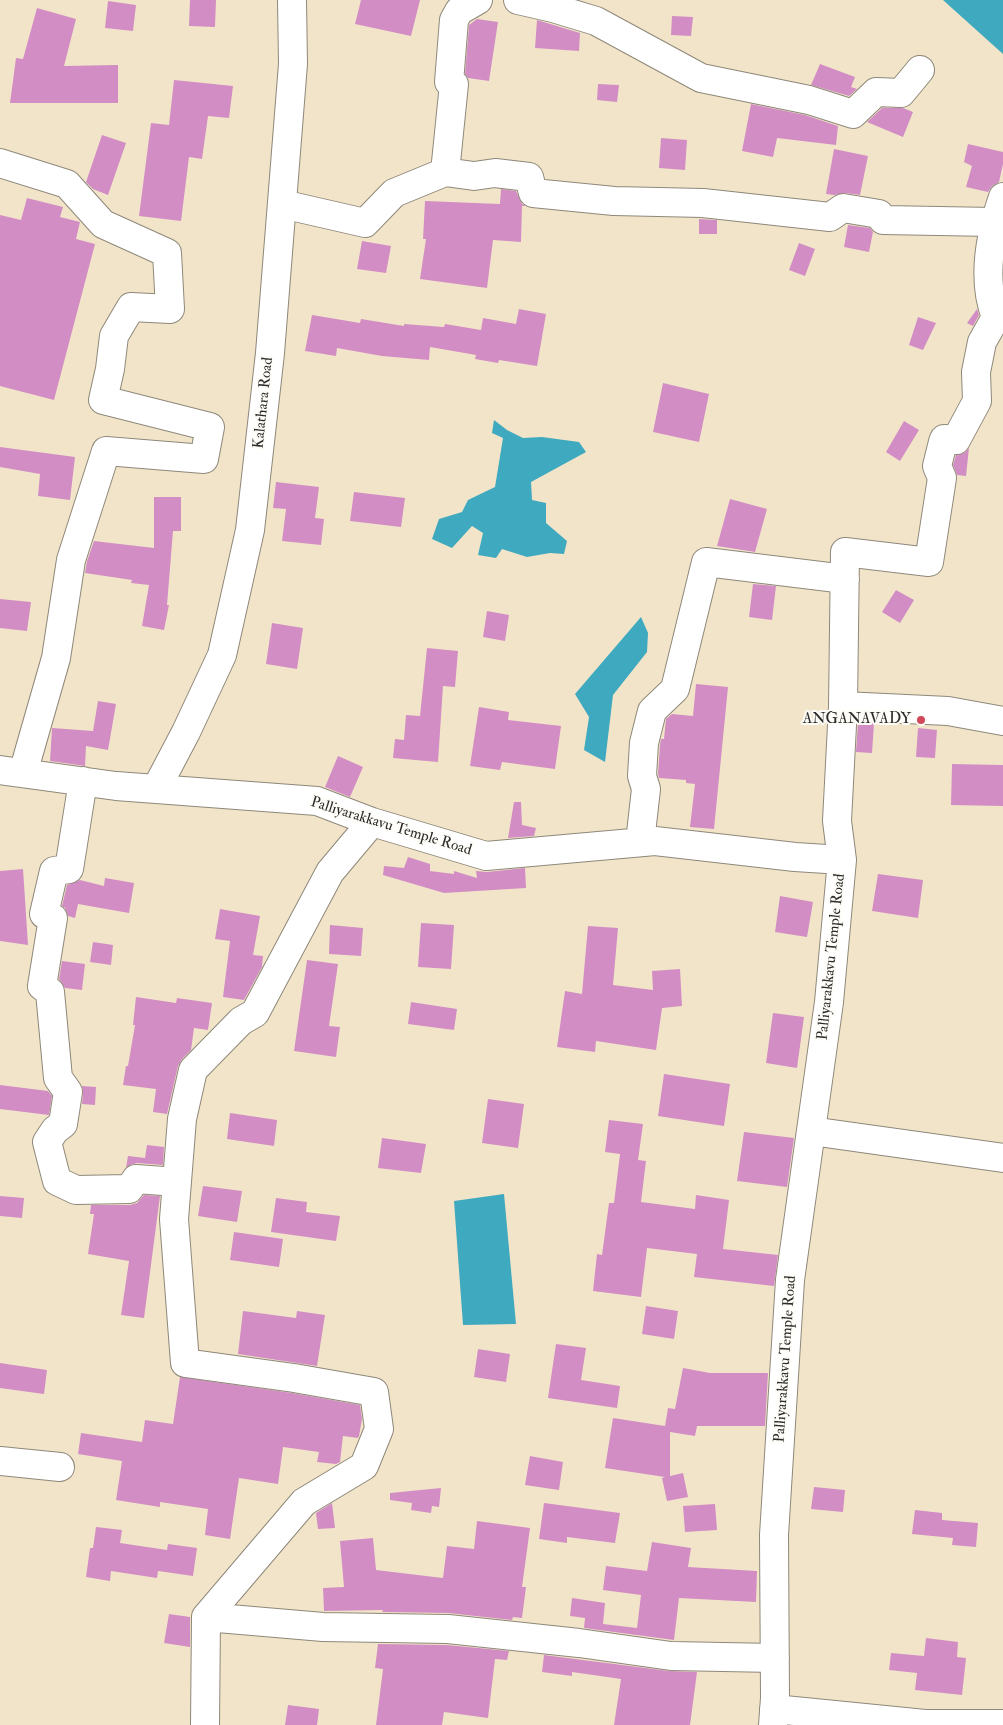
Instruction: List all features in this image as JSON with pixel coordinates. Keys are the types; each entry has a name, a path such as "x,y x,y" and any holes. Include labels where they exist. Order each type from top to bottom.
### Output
{"street":[{"name":"Kalathara Road","path":"156,789 186,732 222,655 250,530 270,353 294,64 292,0"},
{"path":"445,172 454,84 449,82 454,20 459,11 478,0"},
{"path":"518,0 596,21 701,78 809,100 853,114 876,92 901,93 920,70"},
{"path":"0,163 67,184 103,224 167,253 170,309 131,307 114,336 103,400 210,427 204,459 106,451 71,560 56,658 12,772"},
{"path":"282,204 365,223 394,193 445,172 474,176 495,173 530,177 533,193 614,201 703,203 830,217 842,208 879,214 883,220 994,222"},
{"path":"842,860 837,821 843,706 845,552 929,562 942,478 937,466 943,442 944,440 956,440 977,401 976,372 982,342 996,316 991,304 987,278 994,222 1003,197"},
{"path":"640,842 646,789 642,776 644,743 652,711 674,689 706,562 845,579"},
{"path":"843,706 948,711 1003,721"},
{"name":"Palliyarakkavu Temple Road","path":"12,772 156,789 317,801 372,822 486,856 655,841 795,857 842,860 830,1002 790,1280 774,1535 773,1717"},
{"path":"83,781 70,869 54,871 44,914 53,918 42,986 50,992 58,1078 68,1092 63,1124 55,1130 47,1142 57,1181 76,1190 129,1189 136,1179 176,1182"},
{"path":"205,1725 206,1617 304,1502 364,1466 379,1429 374,1392 294,1378 185,1363 174,1219 182,1119 193,1070 242,1021 255,1013 330,872 372,822"},
{"path":"811,1131 1003,1158"},
{"path":"0,1461 60,1467"},
{"path":"206,1617 323,1627 448,1629 579,1643 671,1656 774,1658"},
{"path":"773,1717 925,1724 1003,1724"}],"water":[{"path":"943,0 1003,0 1003,54"},
{"path":"494,420 507,430 523,438 542,437 579,442 586,452 531,482 532,500 546,503 546,523 567,541 564,554 550,553 527,557 502,549 496,558 478,555 483,533 472,526 452,548 432,539 439,519 462,512 468,500 495,487 503,438 492,433"},
{"path":"641,617 648,633 647,652 613,695 605,762 584,750 589,717 575,694"},
{"path":"504,1194 516,1324 463,1325 454,1201"}],"building":[{"path":"190,0 216,0 215,27 189,26"},
{"path":"361,0 420,0 411,36 355,24"},
{"path":"108,1 136,5 133,31 105,28"},
{"path":"37,8 76,19 64,66 118,65 118,103 10,103 16,58 23,59"},
{"path":"672,16 693,17 691,36 671,35"},
{"path":"477,19 498,22 489,81 468,78 465,74 469,25"},
{"path":"537,20 580,33 579,51 535,48"},
{"path":"820,64 855,77 851,87 857,89 849,96 811,85"},
{"path":"174,80 233,86 229,118 208,116 202,159 189,157 181,221 139,216 151,123 169,125"},
{"path":"598,84 619,85 617,102 597,100"},
{"path":"751,104 805,115 838,126 836,145 777,138 773,157 742,151"},
{"path":"882,108 903,108 913,112 903,137 867,122"},
{"path":"102,135 126,143 108,195 93,189 86,182"},
{"path":"661,138 687,140 685,170 659,168"},
{"path":"968,144 1003,152 1003,164 999,182 992,186 988,192 966,187 972,166 964,162"},
{"path":"834,149 868,156 860,195 846,193 826,194"},
{"path":"501,189 516,191 522,204 526,206 522,206 521,242 493,240 487,288 420,279 426,239 423,239 425,201 500,204"},
{"path":"27,198 63,207 60,217 80,222 76,239 95,244 54,400 0,386 0,215 21,220"},
{"path":"699,219 717,220 717,234 699,234"},
{"path":"848,225 870,228 873,232 869,252 844,247"},
{"path":"362,241 391,246 386,273 357,269"},
{"path":"799,243 815,249 805,276 789,270"},
{"path":"519,309 546,314 537,366 499,360 498,363 475,359 476,355 430,347 429,360 382,356 337,348 336,356 305,351 312,315 360,323 361,319 404,326 404,324 444,327 445,324 481,330 483,318 516,324"},
{"path":"977,309 979,315 973,326 967,323"},
{"path":"918,317 936,323 923,350 909,345"},
{"path":"663,383 709,394 699,442 653,432"},
{"path":"904,421 919,430 900,461 886,452"},
{"path":"0,447 75,457 70,500 38,496 40,474 0,467"},
{"path":"969,448 966,476 957,475 953,465 956,455 964,453"},
{"path":"276,482 319,487 315,518 324,519 321,545 282,541 286,509 273,508"},
{"path":"354,492 405,498 401,527 350,521"},
{"path":"154,497 181,497 181,531 173,531 167,605 169,605 164,630 142,626 149,585 131,583 132,580 85,573 94,541 154,548"},
{"path":"730,499 767,509 755,552 717,546"},
{"path":"753,584 776,586 772,620 749,617"},
{"path":"896,590 914,600 900,623 882,612"},
{"path":"0,599 31,602 27,631 0,628"},
{"path":"487,611 509,615 505,641 483,637"},
{"path":"272,623 303,628 297,669 266,664"},
{"path":"427,648 458,651 455,687 443,686 438,762 393,758 395,739 404,740 406,715 420,716"},
{"path":"696,684 728,687 714,829 690,827 695,784 686,783 686,780 659,778 658,774 660,745 661,739 664,739 666,719 672,714 693,716"},
{"path":"98,701 116,704 108,750 86,746 85,766 50,761 52,728 93,731"},
{"path":"479,707 509,712 508,720 561,726 555,769 502,762 500,770 470,766"},
{"path":"858,722 874,723 872,753 856,752"},
{"path":"918,728 937,730 935,758 916,757"},
{"path":"338,756 363,767 350,797 325,787"},
{"path":"952,764 1003,765 1003,806 951,805"},
{"path":"514,802 521,802 522,825 536,828 534,836 508,838"},
{"path":"408,857 430,864 430,871 454,874 454,871 477,878 476,871 487,872 525,868 526,888 444,893 383,875 384,866 404,868"},
{"path":"23,869 28,945 0,941 0,871"},
{"path":"878,874 923,880 918,918 872,911"},
{"path":"105,878 134,883 129,913 78,904 75,918 68,916 65,908 62,906 67,885 80,880 104,886"},
{"path":"780,896 813,902 807,937 775,932"},
{"path":"220,909 260,916 253,955 263,956 262,967 244,1000 223,997 230,941 215,939"},
{"path":"421,923 454,925 451,969 418,967"},
{"path":"330,925 363,928 361,956 329,954"},
{"path":"588,926 618,928 613,985 653,990 652,971 680,969 682,1006 662,1008 656,1050 596,1041 595,1052 557,1047 565,991 582,994"},
{"path":"93,942 113,945 111,965 90,962"},
{"path":"307,960 338,964 329,1026 340,1027 336,1057 294,1051"},
{"path":"62,961 85,964 82,990 65,988 59,979"},
{"path":"136,997 176,1003 177,998 212,1003 208,1030 194,1028 191,1050 178,1066 167,1114 153,1112 156,1089 123,1085 135,1025 133,1025"},
{"path":"411,1002 457,1009 454,1030 408,1024"},
{"path":"773,1013 804,1017 797,1068 766,1063"},
{"path":"664,1074 730,1084 724,1126 658,1116"},
{"path":"0,1085 48,1091 52,1096 49,1115 0,1109"},
{"path":"82,1086 96,1087 95,1105 82,1104"},
{"path":"488,1099 524,1104 518,1148 482,1143"},
{"path":"230,1113 277,1120 274,1146 227,1139"},
{"path":"609,1120 643,1124 638,1160 646,1161 641,1202 695,1209 696,1195 729,1200 723,1249 778,1255 774,1286 694,1277 697,1254 647,1248 641,1297 593,1291 597,1254 602,1255 609,1203 614,1203 620,1154 605,1152"},
{"path":"744,1132 794,1138 787,1187 737,1181"},
{"path":"382,1138 426,1144 421,1173 378,1168"},
{"path":"147,1145 164,1147 163,1165 137,1163 126,1168 128,1156 145,1158"},
{"path":"203,1186 242,1191 237,1222 198,1216"},
{"path":"144,1195 160,1196 144,1318 121,1315 129,1261 88,1254 94,1214 90,1214 91,1205 130,1205 137,1203"},
{"path":"0,1196 24,1198 22,1218 0,1216"},
{"path":"276,1198 307,1202 306,1212 340,1216 336,1241 271,1232"},
{"path":"234,1232 283,1239 279,1267 230,1260"},
{"path":"646,1306 678,1311 674,1339 642,1334"},
{"path":"243,1311 296,1318 297,1311 325,1315 317,1366 238,1354"},
{"path":"556,1344 586,1348 581,1380 620,1386 617,1408 548,1398"},
{"path":"478,1349 510,1354 506,1382 474,1377"},
{"path":"0,1363 47,1370 44,1394 0,1388"},
{"path":"683,1368 710,1373 768,1373 765,1426 697,1426 695,1436 670,1432 670,1476 683,1473 688,1497 667,1501 662,1478 665,1477 605,1468 613,1418 665,1426 668,1408 675,1409"},
{"path":"180,1377 360,1405 362,1419 359,1436 358,1438 343,1436 340,1462 336,1464 317,1462 319,1452 283,1447 278,1484 239,1478 230,1539 205,1535 208,1509 160,1502 160,1507 116,1500 122,1461 78,1454 81,1433 142,1442 145,1420 173,1424"},
{"path":"530,1456 563,1462 559,1490 525,1485"},
{"path":"814,1487 845,1490 843,1512 811,1509"},
{"path":"441,1488 439,1507 432,1506 431,1513 411,1510 412,1503 390,1500 390,1493"},
{"path":"332,1503 335,1528 318,1529 316,1513"},
{"path":"544,1503 620,1513 615,1543 567,1537 567,1543 539,1539"},
{"path":"715,1504 717,1530 685,1532 683,1506"},
{"path":"915,1510 942,1513 942,1520 978,1523 976,1547 952,1545 953,1538 912,1534"},
{"path":"477,1521 530,1528 522,1587 526,1587 522,1618 513,1617 512,1620 448,1613 382,1612 383,1610 324,1611 323,1588 344,1587 340,1541 373,1538 376,1570 443,1578 447,1546 474,1549"},
{"path":"96,1527 122,1530 120,1543 167,1550 168,1544 197,1548 193,1576 158,1571 157,1578 111,1571 110,1581 86,1577 90,1548 93,1548"},
{"path":"652,1542 691,1548 688,1567 757,1571 756,1602 679,1598 674,1640 584,1628 585,1618 570,1616 572,1598 605,1603 603,1624 637,1628 641,1595 603,1590 606,1566 647,1571"},
{"path":"169,1614 190,1617 190,1647 164,1643"},
{"path":"926,1638 958,1642 957,1657 966,1658 962,1695 915,1690 917,1673 889,1670 891,1653 924,1656"},
{"path":"378,1644 447,1645 509,1651 507,1660 495,1659 488,1718 444,1712 442,1725 376,1725 383,1669 375,1668"},
{"path":"544,1655 669,1671 697,1672 690,1725 614,1725 621,1679 572,1672 572,1676 542,1672"},
{"path":"288,1705 319,1709 317,1725 285,1725"}],"place":[{"name":"ANGANAVADY","path":"921,720"}]}
